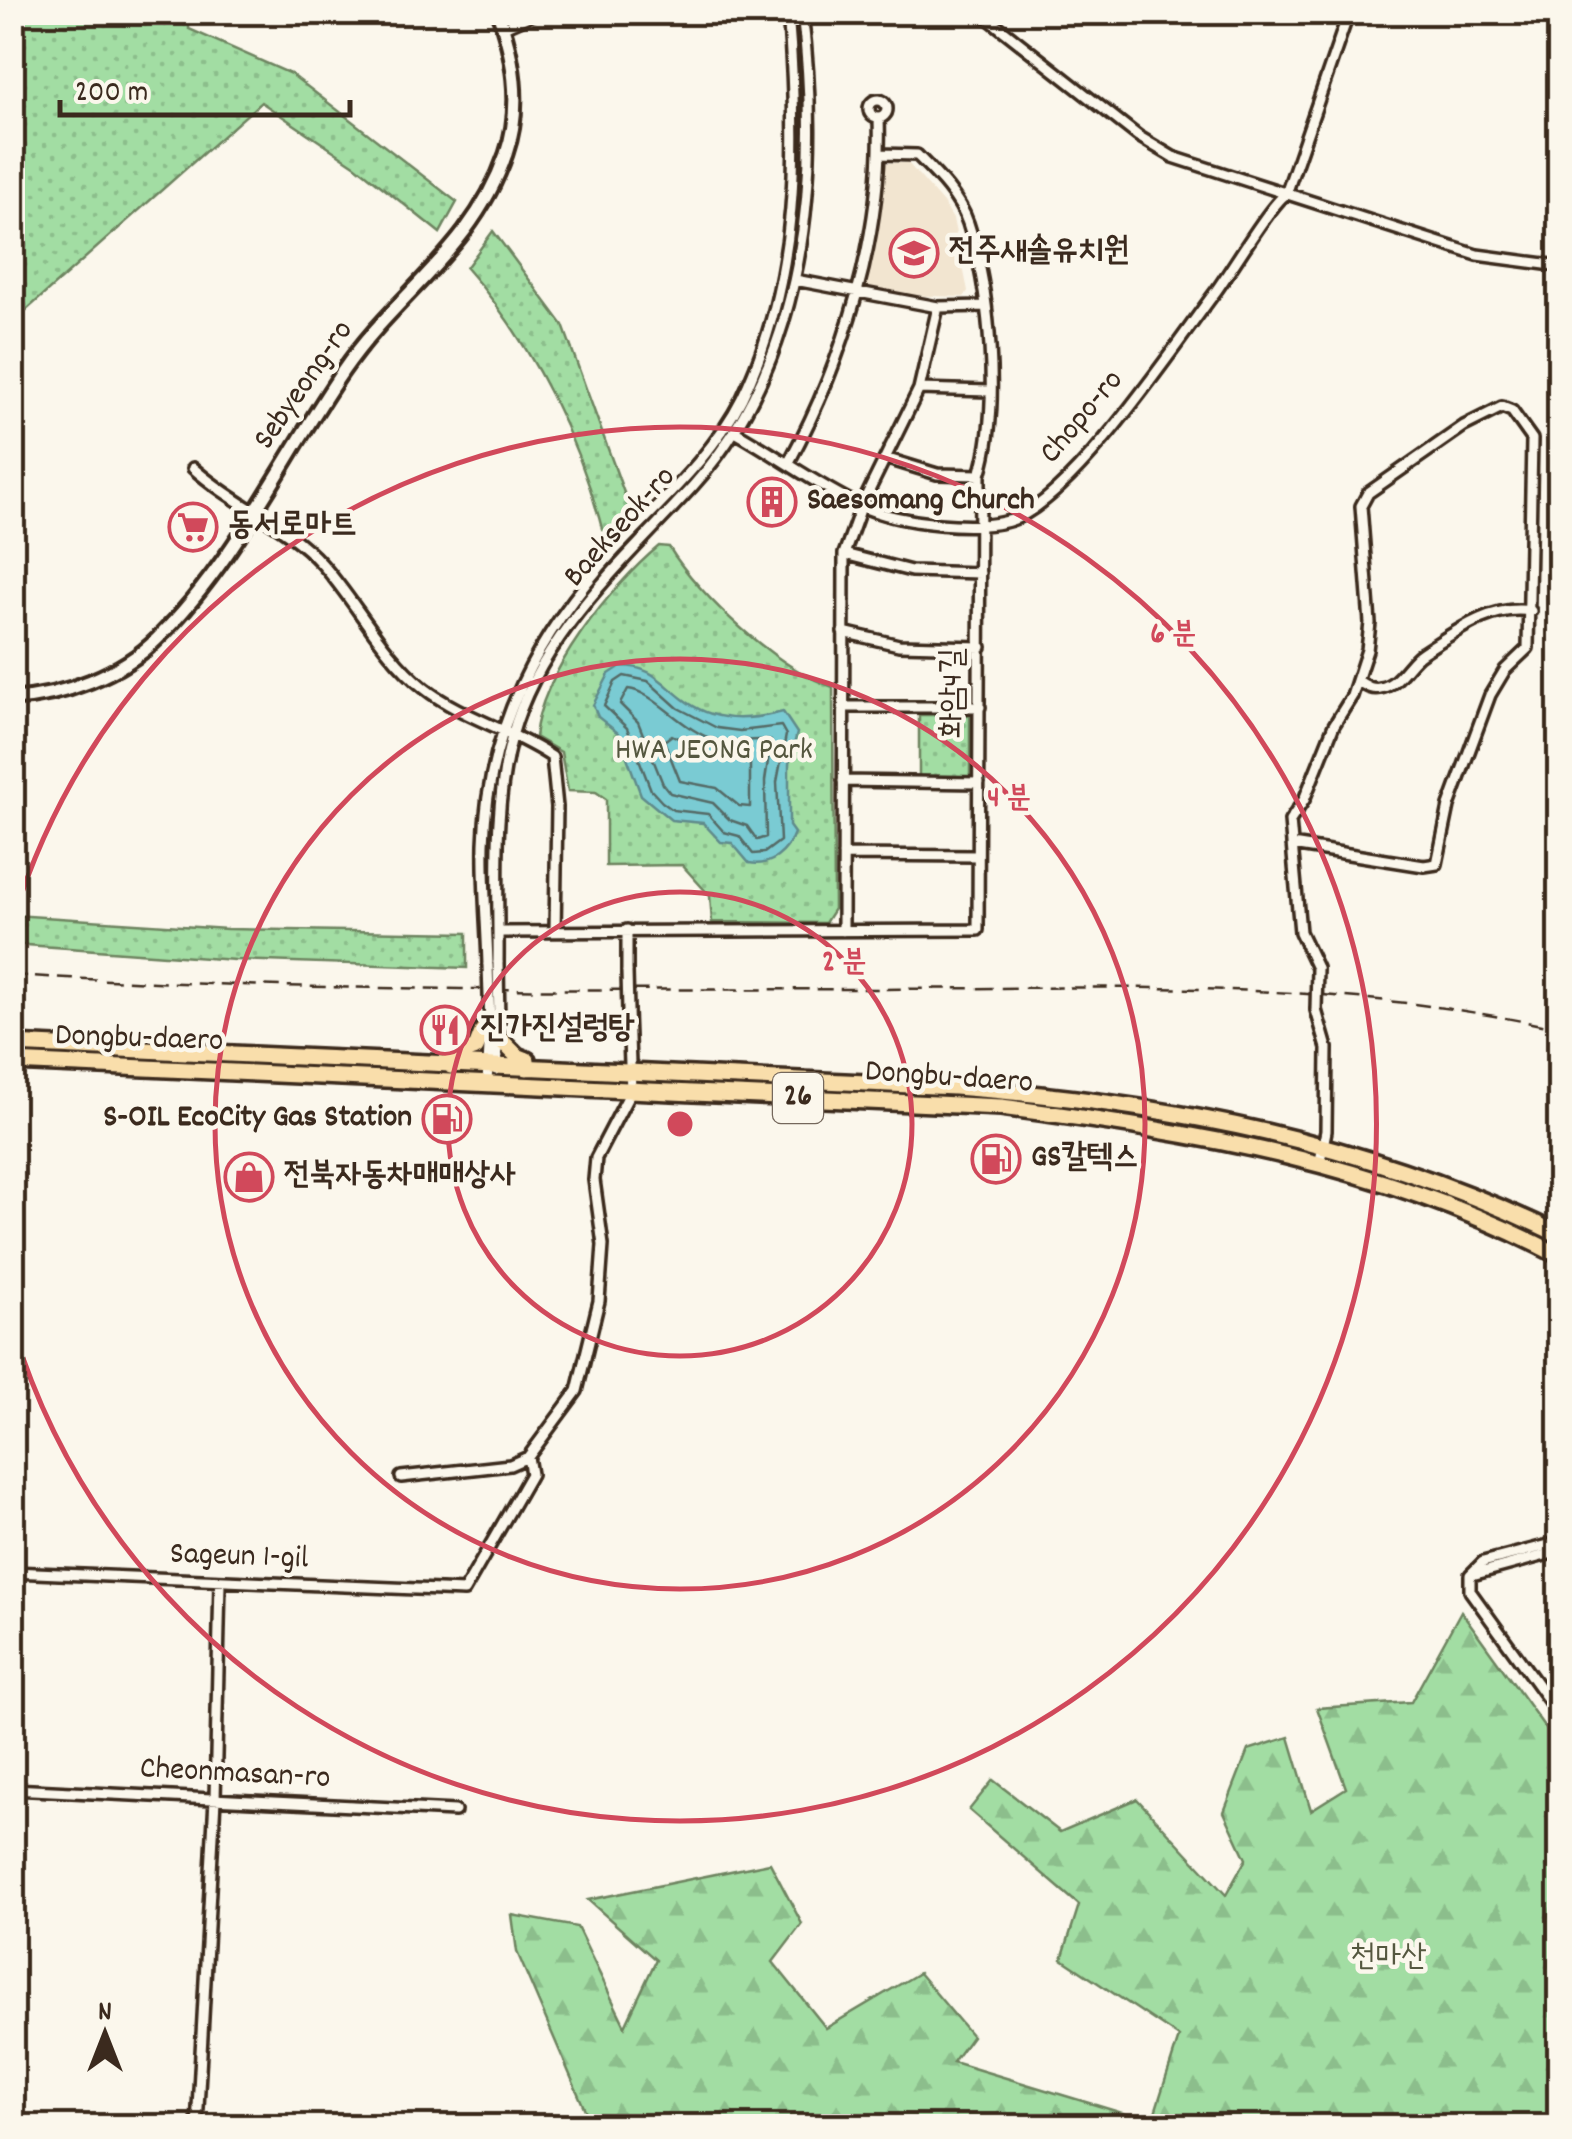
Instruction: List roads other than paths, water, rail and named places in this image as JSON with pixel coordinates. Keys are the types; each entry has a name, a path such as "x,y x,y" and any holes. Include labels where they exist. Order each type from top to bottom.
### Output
{"main road":[{"path":"451,1066 452,1056 476,1048 484,1030 494,1030 517,1056 528,1060 527,1068"},
{"name":"Dongbu-daero","path":"12,1044 451,1066 492,1075 527,1068 632,1082"},
{"name":"Dongbu-daero","path":"12,1062 1084,1097 1284,1133 1560,1256"},
{"name":"Dongbu-daero","path":"1322,1153 1395,1166 1560,1235"}],"street":[{"name":"Sebyeong-ro","path":"12,699 54,693 99,677 155,642 217,572 251,512 346,367 447,258 479,213 507,152 514,118 513,62 498,12"},
{"path":"504,27 538,12"},
{"name":"Baekseok-ro","path":"492,1075 493,964 484,840 501,729 520,681 545,636 604,561 714,443 754,368 782,264 794,186 794,97 788,12"},
{"name":"Baekseok-ro","path":"493,964 498,932 497,834 512,734 542,669 570,623 737,433 776,350 795,280 809,121 802,12"},
{"path":"980,12 1138,136 1173,156 1477,255 1560,266"},
{"name":"Chopo-ro","path":"737,433 862,506 919,521 981,524 1015,519 1034,508 1100,443 1254,240 1275,201 1286,194 1348,12"},
{"path":"788,462 824,397 855,292 880,154 878,118"},
{"name":"화암4길","path":"498,932 978,930 980,475 990,434 984,306 968,222 956,200 917,155 880,154"},
{"path":"795,280 938,307 984,306"},
{"path":"842,931 844,554 862,506 919,389 938,307"},
{"path":"919,389 989,391"},
{"path":"1292,845 1335,849 1373,860 1437,864 1449,806 1490,694 1505,670 1528,648 1532,439 1512,411 1502,406 1464,426 1368,493 1361,506 1370,623 1358,681 1334,725 1304,800 1290,820 1292,845 1300,932 1317,968 1316,1010 1328,1048 1322,1153"},
{"path":"888,459 937,474 980,475"},
{"path":"193,468 251,512 284,530 320,562 422,687 449,705 552,756 555,930"},
{"path":"844,554 911,570 980,573"},
{"path":"1358,681 1374,690 1386,687 1421,653 1486,614 1512,608 1531,611"},
{"path":"843,632 899,645 981,647"},
{"path":"843,707 980,708"},
{"path":"843,782 979,782"},
{"path":"843,856 978,856"},
{"path":"401,1477 493,1467 528,1457 582,1378 602,1273 596,1158 632,1082 627,930"},
{"name":"Sageun 1-gil","path":"12,1572 464,1591 531,1474 528,1457"},
{"path":"1560,1542 1483,1562 1470,1575 1470,1591 1560,1716"},
{"path":"1470,1575 1560,1551"},
{"path":"197,2126 215,1799 220,1582"},
{"name":"Cheonmasan-ro","path":"12,1789 456,1811"}],"water":[{"path":"621,666 648,672 695,707 719,716 744,718 783,712 797,733 789,764 789,826 794,833 777,857 764,863 749,863 732,843 721,842 703,823 671,820 641,795 618,733 598,717 593,705 609,674"}],"railway":[{"path":"12,975 440,989 1216,989 1388,1001 1560,1029"}],"place":[{"name":"전주새솔유치원","path":"914,253"},
{"name":"Saesomang Church","path":"772,502"},
{"name":"동서로마트","path":"193,527"},
{"name":"진가진설렁탕","path":"445,1030"},
{"name":"S-OIL EcoCity Gas Station","path":"447,1119"},
{"name":"GS칼텍스","path":"996,1159"},
{"name":"전북자동차매매상사","path":"249,1177"}],"park label":[{"name":"HWA JEONG Park","path":"714,752"},
{"name":"천마산","path":"1388,1959"}]}
